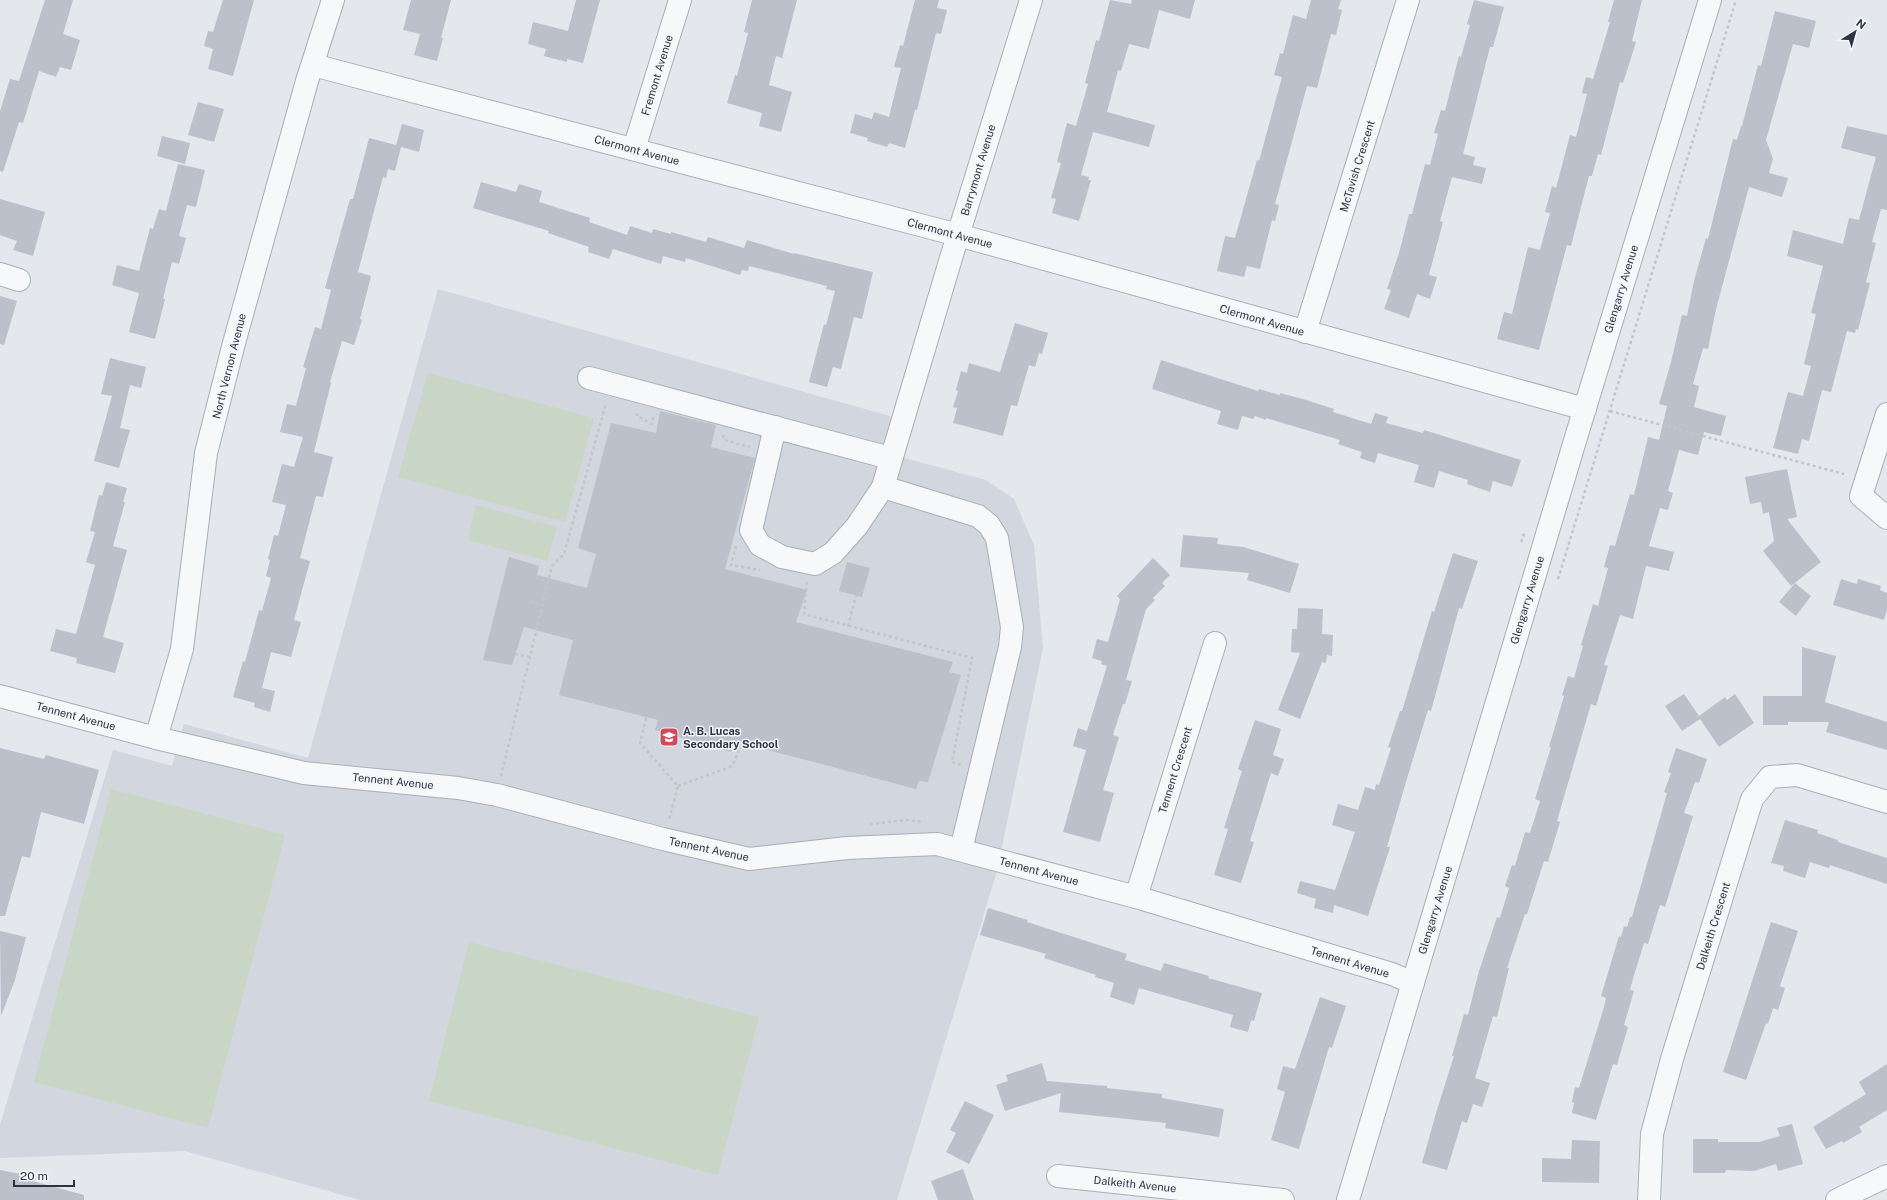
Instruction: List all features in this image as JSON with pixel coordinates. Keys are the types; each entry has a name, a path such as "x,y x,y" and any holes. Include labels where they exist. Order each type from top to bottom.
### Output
{"street":[{"name":"North Vernon Avenue","path":"156,738 182,649 206,453 234,343 333,0"},
{"name":"Fremont Avenue","path":"634,149 680,0"},
{"name":"Barrymont Avenue","path":"883,487 904,410 1031,0"},
{"name":"McTavish Crescent","path":"1305,332 1408,0"},
{"name":"Glengarry Avenue","path":"1348,1200 1413,982 1594,409 1710,0"},
{"name":"Clermont Avenue","path":"313,65 958,235 1305,332 1594,409"},
{"path":"589,378 890,458"},
{"path":"1887,414 1861,496 1887,518"},
{"path":"775,427 751,530 760,545 782,557 815,564 833,553 857,526 883,487 978,516 989,525 997,538 1012,627 1010,648 961,850"},
{"name":"Tennent Crescent","path":"1136,897 1215,643"},
{"name":"Tennent Avenue","path":"0,696 156,738 304,773 458,788 497,795 663,839 748,859 847,848 937,844 1136,897 1392,974 1413,982"},
{"name":"Dalkeith Crescent","path":"1649,1200 1652,1134 1672,1060 1752,799 1770,777 1797,775 1887,802"},
{"name":"Dalkeith Avenue","path":"1058,1176 1284,1200"},
{"path":"1837,1200 1887,1176"}],"path":[{"path":"1558,579 1736,0"},
{"path":"1594,409 1609,411 1844,474"},
{"path":"637,410 637,416 652,424 655,412"},
{"path":"500,778 552,566 564,554 602,418"},
{"path":"722,428 724,440 753,448"},
{"path":"737,542 731,565 762,570"},
{"path":"536,578 548,582"},
{"path":"808,579 804,614 972,658 952,762 963,766"},
{"path":"848,626 856,596"},
{"path":"530,602 542,606"},
{"path":"516,654 530,657"},
{"path":"646,718 640,743 678,786"},
{"path":"678,786 730,767 735,760 739,747"},
{"path":"668,825 678,786"},
{"path":"868,824 907,820 930,823"}],"shaded area":[{"name":"A. B. Lucas Secondary School","path":"438,289 890,416 900,455 908,459 986,480 1014,499 1034,545 1043,648 997,871 897,1200 360,1200 185,1151 0,1158 0,1125 113,750 172,766 184,724 308,758"}],"green space":[{"path":"428,373 594,418 565,522 398,477"},
{"path":"476,505 557,527 547,561 468,540"},
{"path":"111,789 285,835 208,1128 34,1082"},
{"path":"469,942 759,1017 718,1175 429,1101"}],"building":[{"path":"45,0 73,0 63,34 80,40 71,70 60,67 56,77 39,71 23,123 19,122 3,172 0,171 0,111 10,79 19,81"},
{"path":"223,0 254,0 233,76 208,69 213,49 204,46 208,31 213,32"},
{"path":"411,0 451,0 441,38 443,38 437,61 414,55 420,34 403,30"},
{"path":"576,0 600,0 583,63 567,59 567,62 544,56 546,49 528,44 533,22 568,31"},
{"path":"752,0 797,0 782,58 776,56 769,85 792,92 781,132 759,126 762,113 727,103 735,75 737,76 748,33 744,32"},
{"path":"915,0 939,0 937,8 947,10 941,34 936,33 917,110 915,110 905,148 889,143 887,147 867,141 868,138 850,133 855,114 872,119 874,112 889,117 901,68 894,67 900,45 903,46"},
{"path":"1110,0 1131,4 1132,0 1195,0 1190,19 1159,10 1149,49 1129,44 1121,71 1118,70 1107,112 1155,125 1149,147 1093,132 1081,175 1089,177 1088,180 1091,180 1079,221 1052,213 1056,199 1051,198 1061,163 1057,162 1067,123 1076,126 1088,84 1085,83 1096,40 1099,41"},
{"path":"1311,0 1341,0 1338,9 1342,10 1336,35 1331,34 1317,88 1307,86 1275,204 1279,205 1275,221 1272,220 1260,269 1247,266 1244,277 1217,271 1225,236 1235,238 1257,160 1259,161 1282,77 1274,75 1280,53 1283,54 1293,15 1306,19"},
{"path":"1474,0 1504,7 1493,47 1490,47 1463,154 1475,157 1473,165 1486,168 1482,184 1452,177 1440,221 1443,222 1429,275 1437,277 1430,299 1417,294 1409,318 1384,309 1391,290 1387,289 1399,253 1409,214 1412,214 1425,164 1430,165 1438,134 1434,133 1441,110 1445,111 1459,56 1461,57 1470,25 1467,24"},
{"path":"1614,0 1642,0 1632,41 1636,42 1623,83 1620,82 1601,155 1598,154 1592,176 1589,176 1571,246 1567,245 1539,350 1497,339 1504,312 1512,314 1528,247 1540,250 1550,213 1545,212 1552,186 1556,188 1570,135 1576,137 1587,94 1582,93 1586,77 1593,79 1610,22 1608,22"},
{"path":"1775,11 1816,21 1809,48 1793,44 1766,140 1773,159 1769,173 1788,178 1782,197 1749,187 1716,309 1708,349 1703,348 1693,384 1699,386 1694,407 1726,416 1721,436 1704,432 1698,455 1679,450 1668,491 1673,493 1668,510 1660,508 1649,546 1674,552 1669,571 1646,566 1633,619 1620,615 1604,665 1608,666 1596,706 1591,704 1557,821 1560,822 1548,862 1544,861 1527,914 1525,914 1507,968 1509,968 1497,1017 1493,1016 1475,1078 1490,1083 1482,1107 1473,1104 1467,1123 1462,1121 1447,1170 1422,1163 1454,1056 1452,1056 1464,1014 1468,1015 1479,971 1497,917 1500,918 1509,888 1505,886 1512,865 1515,866 1525,832 1530,833 1540,801 1535,799 1551,747 1549,747 1564,696 1562,695 1568,676 1574,678 1583,646 1581,645 1593,604 1598,606 1608,568 1604,567 1610,545 1615,546 1630,494 1634,495 1648,437 1659,440 1667,406 1659,404 1682,315 1687,316 1694,281 1706,238 1708,239 1733,139 1737,140 1742,126 1758,65 1761,66"},
{"path":"198,102 224,109 214,142 188,135"},
{"path":"402,124 424,130 419,152 401,147 395,171 388,169 386,178 383,177 358,272 371,276 360,319 362,320 354,345 342,341 330,382 314,452 333,457 323,497 316,496 300,558 310,561 294,620 301,622 291,657 271,652 262,688 275,691 270,712 254,707 255,703 233,697 243,661 245,662 259,610 262,611 271,578 266,576 270,560 268,559 274,535 278,536 286,505 272,502 282,464 294,467 303,437 280,432 287,404 296,406 306,368 303,367 315,327 321,329 331,290 325,288 350,199 353,199 369,138 396,145"},
{"path":"1847,126 1887,135 1887,210 1881,209 1872,242 1876,243 1866,282 1870,283 1858,330 1856,329 1855,333 1847,331 1831,392 1822,390 1809,441 1802,439 1798,454 1773,448 1788,392 1803,396 1811,366 1804,364 1816,314 1811,313 1823,266 1787,256 1793,230 1843,244 1849,218 1859,220 1876,157 1841,148"},
{"path":"162,136 190,143 185,164 157,156"},
{"path":"178,164 205,170 196,207 187,205 179,236 186,238 179,264 172,262 155,339 129,332 139,293 112,285 117,265 139,271 150,228 153,229 159,209 166,211"},
{"path":"481,182 516,192 519,184 542,191 539,202 590,218 589,222 627,235 630,226 652,233 653,229 671,234 671,232 706,242 708,237 744,248 747,240 794,254 873,272 862,319 854,317 841,369 833,367 827,387 809,382 824,324 826,325 835,291 826,289 827,286 749,266 748,271 742,270 740,275 686,258 685,262 663,256 661,264 613,249 609,259 588,252 589,247 548,233 549,231 473,208"},
{"path":"0,199 45,212 33,256 13,250 17,241 0,235"},
{"path":"0,296 17,301 4,345 0,344"},
{"path":"1015,323 1048,333 1042,354 1039,353 1035,367 1029,365 1017,406 1011,405 1003,436 953,423 957,408 953,407 958,391 956,390 961,371 967,373 969,363 1000,372"},
{"path":"110,358 146,367 141,388 130,385 120,428 130,430 119,468 94,461 112,396 101,394"},
{"path":"1161,360 1258,391 1259,389 1303,399 1334,409 1333,412 1371,424 1375,413 1388,417 1386,423 1423,433 1424,430 1521,460 1512,487 1493,481 1490,492 1467,484 1468,480 1439,471 1434,488 1414,482 1419,465 1378,453 1375,463 1360,458 1362,452 1338,444 1340,440 1266,418 1266,420 1255,416 1253,419 1242,416 1238,430 1217,424 1221,411 1152,389"},
{"path":"660,411 716,425 711,447 755,458 725,569 807,590 796,622 953,662 949,672 961,675 928,782 919,781 916,789 734,741 731,752 655,730 658,720 559,695 573,640 524,627 512,665 483,660 509,557 539,566 537,575 587,588 596,554 578,548 611,423 656,433"},
{"path":"1787,469 1797,517 1787,519 1821,562 1791,586 1763,551 1774,541 1769,512 1763,514 1761,502 1750,504 1745,477"},
{"path":"106,482 127,488 123,502 125,502 113,546 127,550 103,637 124,643 115,673 76,663 77,658 50,651 56,629 76,634 95,565 86,562 95,532 90,531 99,495 102,496"},
{"path":"1183,535 1218,538 1217,544 1243,547 1299,564 1290,593 1247,580 1249,573 1180,567"},
{"path":"1453,553 1478,561 1462,609 1459,608 1431,711 1428,710 1408,775 1387,847 1390,847 1368,916 1334,905 1333,913 1314,908 1316,899 1297,893 1300,881 1335,890 1355,832 1332,825 1338,804 1358,810 1365,787 1375,790 1376,784 1379,785 1391,748 1388,747 1400,711 1402,711 1432,611 1434,612"},
{"path":"1153,558 1170,575 1162,583 1165,586 1153,598 1155,600 1146,609 1126,680 1132,681 1113,735 1119,737 1103,790 1114,793 1100,842 1063,832 1086,750 1073,746 1078,728 1087,731 1107,666 1101,664 1102,661 1092,658 1097,639 1108,642 1120,599 1117,596"},
{"path":"847,562 870,568 862,597 839,591"},
{"path":"1841,579 1857,584 1858,579 1881,586 1880,590 1887,593 1887,610 1884,620 1833,605"},
{"path":"1795,583 1811,596 1796,616 1779,602"},
{"path":"1298,608 1323,609 1322,634 1333,635 1332,656 1327,655 1326,663 1322,662 1300,719 1278,710 1300,653 1291,652 1292,629 1297,629"},
{"path":"1802,647 1836,656 1825,702 1887,722 1887,750 1826,732 1829,722 1788,722 1788,725 1763,725 1763,696 1802,696"},
{"path":"1684,694 1699,716 1725,697 1727,700 1735,694 1754,723 1719,747 1700,719 1682,731 1665,706"},
{"path":"1255,720 1281,729 1273,755 1284,759 1278,776 1271,773 1250,841 1254,842 1241,883 1214,875 1228,829 1224,828 1242,771 1238,769"},
{"path":"0,748 44,759 46,755 99,770 84,824 41,812 30,858 22,856 5,916 0,916"},
{"path":"1676,748 1707,759 1699,783 1695,782 1684,813 1693,816 1665,907 1660,905 1648,944 1644,943 1634,975 1630,990 1634,991 1624,1025 1628,1027 1617,1065 1613,1064 1596,1120 1572,1113 1574,1103 1572,1102 1575,1087 1579,1088 1604,1007 1606,998 1601,996 1619,936 1621,937 1624,926 1627,927 1630,917 1632,917 1667,793 1664,792 1671,773 1668,772"},
{"path":"1785,820 1818,830 1817,833 1838,840 1838,842 1887,858 1887,884 1830,865 1829,868 1810,862 1805,878 1783,871 1784,866 1771,863"},
{"path":"988,908 1127,954 1125,960 1161,971 1164,963 1209,976 1208,978 1262,993 1254,1021 1251,1020 1248,1032 1230,1027 1233,1015 1139,988 1134,1005 1110,997 1114,983 1095,977 1096,975 1044,958 1046,954 980,935"},
{"path":"1771,922 1798,931 1780,986 1785,988 1778,1010 1773,1008 1768,1024 1766,1023 1746,1080 1723,1072"},
{"path":"0,931 26,937 15,980 1,1016"},
{"path":"1320,997 1346,1006 1332,1048 1329,1047 1299,1149 1271,1140 1285,1092 1277,1089 1283,1066 1295,1069"},
{"path":"1042,1063 1047,1081 1107,1086 1107,1088 1162,1094 1162,1098 1224,1109 1219,1137 1165,1128 1166,1123 1059,1112 1061,1093 1005,1111 996,1085 1008,1081 1006,1075"},
{"path":"1887,1064 1887,1110 1859,1127 1862,1132 1843,1143 1842,1141 1826,1149 1813,1127 1866,1094 1859,1082"},
{"path":"965,1101 994,1115 969,1164 946,1152 956,1133 950,1130"},
{"path":"1792,1124 1803,1164 1778,1171 1776,1164 1754,1171 1726,1170 1725,1173 1693,1173 1693,1139 1718,1139 1718,1142 1759,1142 1780,1136 1777,1128"},
{"path":"1572,1140 1600,1141 1599,1183 1542,1182 1542,1158 1571,1159"},
{"path":"963,1169 974,1200 938,1200 931,1181"},
{"path":"0,1170 26,1175 25,1179 84,1195 84,1200 0,1200"}],"place":[{"name":"A. B. Lucas Secondary School","path":"669,737"}]}
